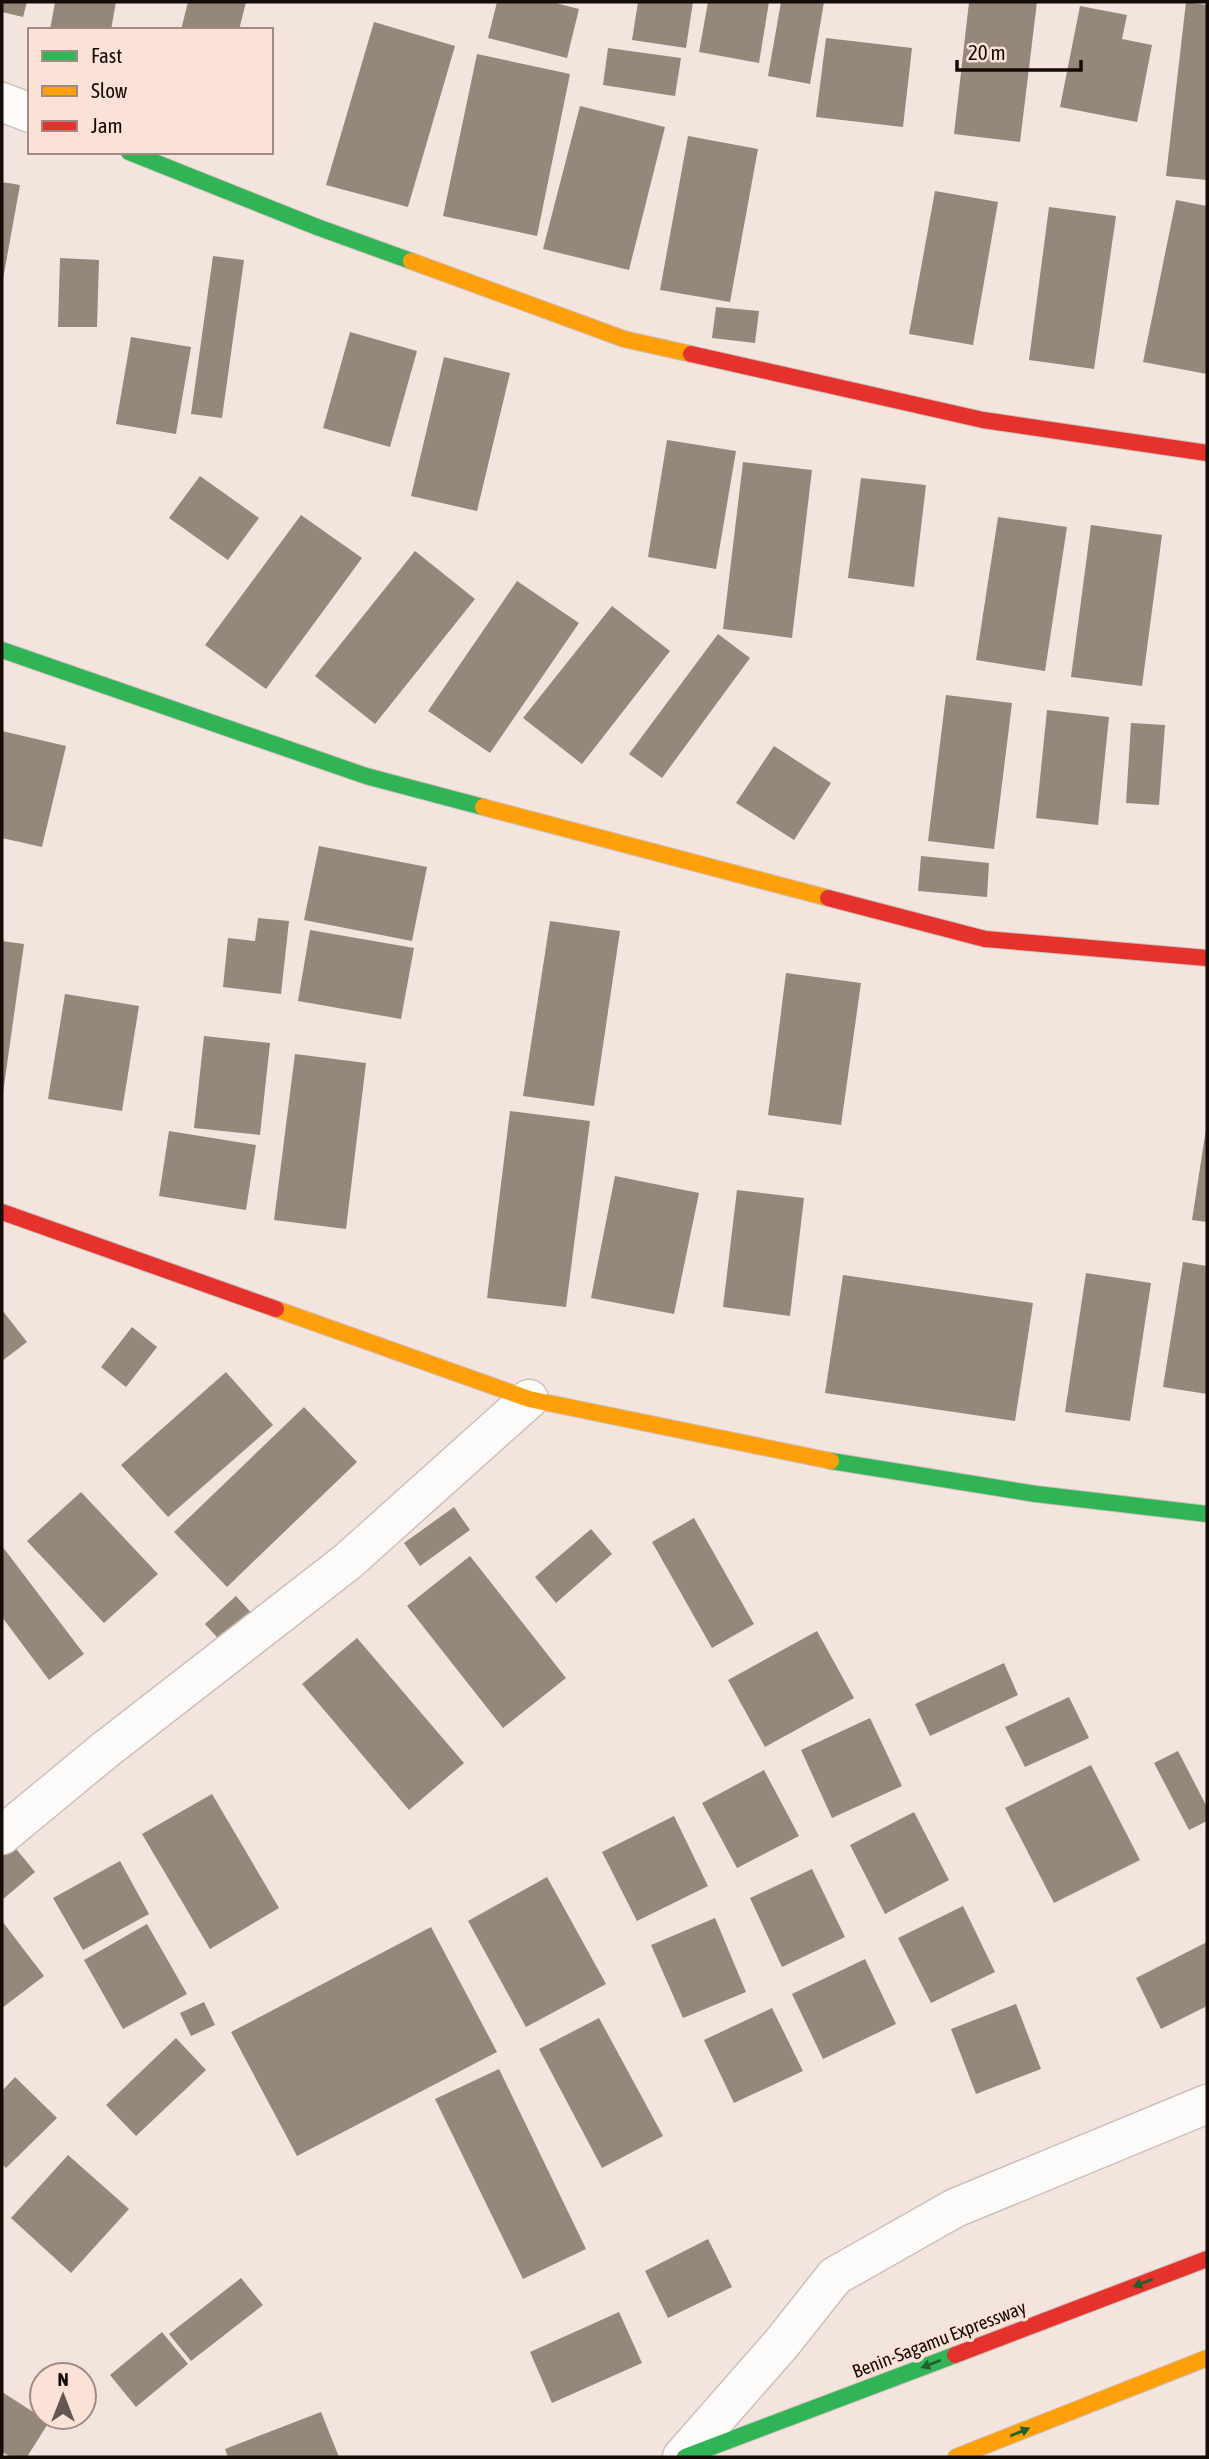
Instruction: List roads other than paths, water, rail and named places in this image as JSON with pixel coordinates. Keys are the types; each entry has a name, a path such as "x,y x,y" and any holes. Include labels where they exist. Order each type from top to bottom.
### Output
{"main road":[{"path":"134,154 317,227 624,339 983,420 1207,453"},
{"path":"2,650 366,776 985,939 1207,958"},
{"path":"2,1212 529,1399 813,1458 1036,1494 1207,1514"},
{"name":"Benin-Sagamu Expressway","path":"683,2457 1207,2259"},
{"path":"956,2457 1207,2358"}],"street":[{"path":"2,102 28,112"},
{"path":"2,1835 105,1750 347,1562 529,1399"},
{"path":"683,2457 782,2343 835,2276 955,2208 1207,2105"}]}
